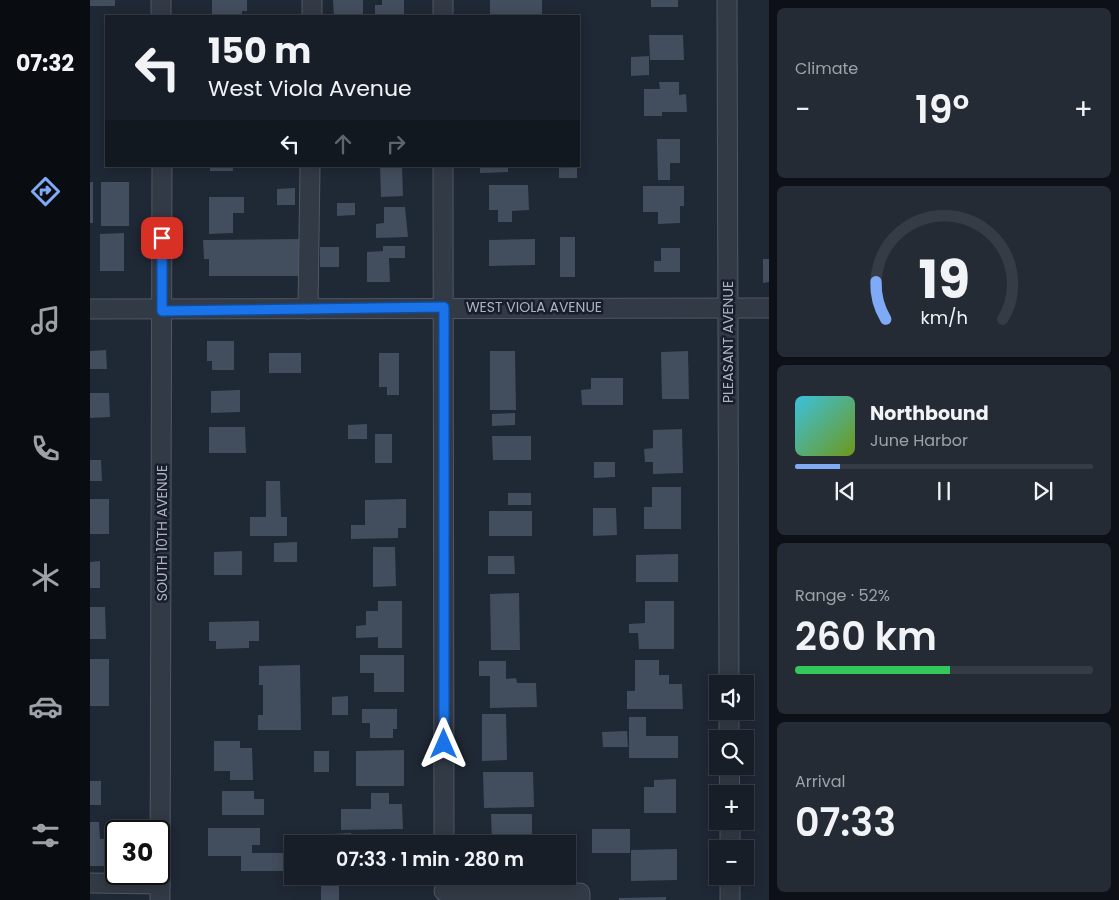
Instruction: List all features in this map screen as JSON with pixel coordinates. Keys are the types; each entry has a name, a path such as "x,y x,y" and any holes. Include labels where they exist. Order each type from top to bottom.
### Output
{"street":[{"path":"161,0 161,15"},
{"path":"312,0 312,15"},
{"path":"443,0 443,15"},
{"name":"PLEASANT AVENUE","path":"727,0 729,675"},
{"name":"SOUTH 10TH AVENUE","path":"160,892 162,167"},
{"path":"308,309 310,167"},
{"path":"443,167 444,835"},
{"name":"WEST VIOLA AVENUE","path":"90,309 162,311 444,307 769,308"},
{"path":"90,883 160,892"},
{"path":"730,885 730,900"},
{"path":"444,889 580,893 580,900"}],"building":[{"path":"90,0 115,0 115,6 90,6"},
{"path":"212,0 247,0 247,11 242,11 242,15 212,15"},
{"path":"333,0 363,0 363,15 334,15"},
{"path":"382,0 404,0 404,15 375,15 375,5 382,5"},
{"path":"490,0 542,0 542,15 490,15"},
{"path":"651,0 678,0 678,7 651,7"},
{"path":"649,35 683,35 684,60 650,60"},
{"path":"649,56 649,75 631,76 631,57"},
{"path":"659,82 679,82 679,95 686,94 687,112 662,112 662,116 644,116 644,89 660,89"},
{"path":"657,139 680,139 680,163 670,163 670,180 658,180"},
{"path":"210,167 233,167 233,171 210,171"},
{"path":"380,167 402,167 403,196 381,197"},
{"path":"480,167 508,167 508,172 480,173"},
{"path":"559,167 577,167 577,178 559,178"},
{"path":"90,182 93,182 93,223 90,223"},
{"path":"101,182 129,182 129,226 101,226"},
{"path":"489,185 528,185 529,210 512,211 512,222 498,222 498,210 489,210"},
{"path":"643,186 684,186 684,206 680,206 680,223 658,224 658,212 643,212"},
{"path":"295,188 295,205 277,205 277,189"},
{"path":"209,197 244,197 244,213 233,213 233,233 209,234"},
{"path":"337,203 355,203 355,215 337,216"},
{"path":"384,207 405,207 408,237 376,238 376,224 384,223"},
{"path":"124,233 124,271 100,271 100,234"},
{"path":"560,237 575,237 575,277 560,277"},
{"path":"303,239 303,276 209,276 209,259 204,259 203,240"},
{"path":"535,239 535,265 489,266 489,240"},
{"path":"383,246 405,246 405,258 389,258 390,282 367,282 367,252 383,251"},
{"path":"320,247 339,247 339,267 320,267"},
{"path":"661,248 680,248 680,272 654,272 654,261 661,261"},
{"path":"763,259 769,259 769,282 763,283"},
{"path":"207,341 234,341 234,370 212,370 212,361 207,361"},
{"path":"106,350 107,369 90,369 90,351"},
{"path":"490,351 515,351 516,410 490,410"},
{"path":"688,351 689,399 662,399 661,352"},
{"path":"269,353 301,353 301,373 269,373"},
{"path":"379,353 399,353 399,395 387,395 387,387 379,387"},
{"path":"591,378 623,378 623,405 582,405 581,390 591,389"},
{"path":"240,390 240,412 211,413 211,391"},
{"path":"90,393 109,393 110,417 90,418"},
{"path":"515,413 515,425 492,426 492,414"},
{"path":"367,424 367,439 348,439 348,425"},
{"path":"209,427 245,427 246,453 209,453"},
{"path":"682,429 683,473 653,474 653,462 645,462 644,449 653,448 653,430"},
{"path":"375,434 392,434 392,463 375,463"},
{"path":"492,436 531,436 531,460 493,460"},
{"path":"90,460 101,460 102,481 90,481"},
{"path":"594,462 615,462 615,477 594,478"},
{"path":"266,481 280,481 281,517 287,517 287,536 250,536 250,517 266,517"},
{"path":"652,487 681,487 681,529 644,529 644,507 652,507"},
{"path":"508,493 531,493 531,505 508,505"},
{"path":"90,499 109,499 109,534 90,534"},
{"path":"406,499 406,528 398,528 398,538 351,539 351,525 365,525 365,500"},
{"path":"593,508 616,508 617,535 593,536"},
{"path":"489,511 532,511 532,536 489,536"},
{"path":"297,542 297,562 274,562 274,543"},
{"path":"373,547 395,547 396,586 373,587"},
{"path":"242,551 242,575 214,575 214,552"},
{"path":"678,554 678,582 636,582 636,555"},
{"path":"488,556 514,556 515,574 488,574"},
{"path":"100,561 100,588 90,588 90,562"},
{"path":"519,593 520,650 491,650 490,594"},
{"path":"378,601 402,601 402,648 378,648 378,637 356,638 356,626 366,625 366,611 378,611"},
{"path":"645,601 674,601 674,649 639,649 638,633 629,633 629,624 645,623"},
{"path":"90,607 105,607 106,639 90,639"},
{"path":"259,621 259,641 249,641 249,648 216,649 216,641 209,641 209,622"},
{"path":"360,655 404,655 404,692 374,692 374,673 360,673"},
{"path":"90,659 109,659 109,706 90,706"},
{"path":"635,660 659,660 659,675 669,675 669,684 682,684 683,709 627,709 627,691 635,691"},
{"path":"479,661 506,661 506,679 516,678 517,683 536,683 537,707 490,708 490,676 479,676"},
{"path":"300,665 301,730 258,730 258,715 263,715 263,685 259,685 259,666"},
{"path":"348,696 348,715 332,715 332,697"},
{"path":"362,709 397,709 397,729 393,729 393,738 370,738 370,723 362,723"},
{"path":"482,714 506,714 507,760 482,761"},
{"path":"629,717 646,717 646,736 678,736 678,758 629,758"},
{"path":"627,731 628,747 603,747 602,732"},
{"path":"214,741 240,741 240,748 252,748 253,780 230,780 230,771 214,771"},
{"path":"404,750 404,786 356,786 356,751"},
{"path":"314,751 329,751 329,772 314,772"},
{"path":"483,772 533,772 534,807 484,808"},
{"path":"676,779 676,813 644,813 644,787 654,787 654,780"},
{"path":"90,781 101,781 101,805 90,805"},
{"path":"222,791 254,791 254,799 264,799 264,815 222,815"},
{"path":"371,793 389,793 389,804 402,804 403,829 341,830 341,809 371,809"},
{"path":"491,814 532,814 532,835 492,835"},
{"path":"90,822 99,822 100,839 105,839 105,866 90,866"},
{"path":"208,828 260,828 260,845 252,845 252,853 284,853 284,871 241,871 241,856 208,856"},
{"path":"592,829 630,829 630,853 592,853"},
{"path":"351,833 351,835 333,835"},
{"path":"677,849 677,880 631,881 631,850"},
{"path":"321,885 339,885 339,900 321,900"},
{"path":"666,897 666,900 619,900 619,898"}],"route":[{"path":"162,238 162,311 444,307 444,744"}]}
